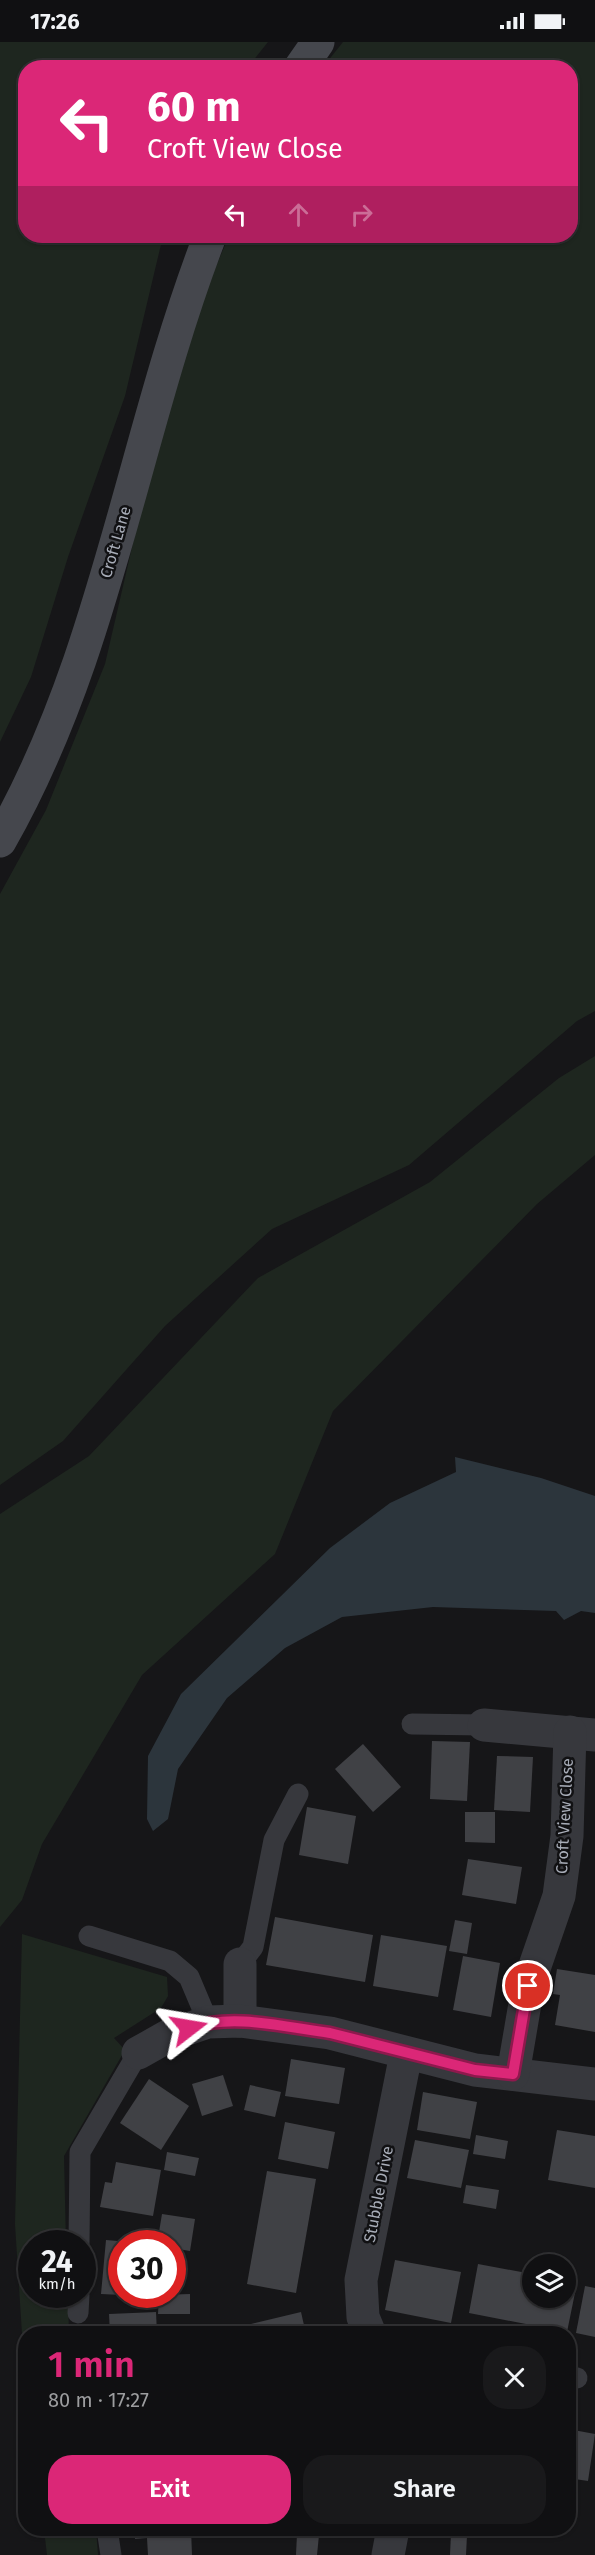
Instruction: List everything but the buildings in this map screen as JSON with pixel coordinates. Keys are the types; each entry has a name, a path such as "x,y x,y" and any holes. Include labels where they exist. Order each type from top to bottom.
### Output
{"street":[{"path":"306,60 318,42"},
{"name":"Croft Lane","path":"0,841 43,754 79,667 184,303 207,243"},
{"name":"Croft View Close","path":"484,1725 582,1733 559,1896 528,1986 513,2074"},
{"path":"240,1964 240,2020"},
{"path":"138,2053 170,2035 208,2022 240,2020 330,2033 475,2070 595,2084"},
{"name":"Stubble Drive","path":"367,2326 363,2317 360,2280 406,2054"},
{"path":"388,2555 392,2536"}],"lane":[{"path":"412,1724 484,1725"},
{"path":"240,1964 253,1947 274,1840 298,1794"},
{"path":"89,1936 170,1961 189,1977 208,2022"},
{"path":"79,2230 80,2152 138,2053"},
{"path":"108,2536 111,2555"}],"shaded area":[{"path":"0,42 268,42 254,60 18,60 18,243 161,243 125,396 68,557 31,677 0,742"},
{"path":"343,42 595,42 595,1011 577,1021 409,1165 272,1229 165,1326 63,1441 0,1485 0,894 46,810 105,664 149,474 197,310 226,243 578,243 578,60 329,60"},
{"path":"595,1056 595,1155 537,1204 333,1411 275,1554 142,1675 42,1844 22,1900 0,1927 0,1514 89,1456 258,1278 430,1182 559,1078"},
{"path":"455,1457 541,1478 595,1496 595,1613 581,1611 564,1620 556,1611 433,1607 342,1617 285,1648 227,1698 178,1769 168,1819 153,1831 147,1819 148,1756 181,1694 330,1548 390,1503 456,1472"},
{"path":"22,1934 167,1977 168,1996 161,2008 114,2038 125,2050 64,2156 66,2230 18,2230 18,2271 15,2224"},
{"path":"20,2308 68,2308 69,2326 21,2326"},
{"path":"45,2536 97,2536 98,2555 47,2555"}],"route":[{"path":"189,2028 208,2022 240,2020 330,2033 475,2070 513,2074 528,1986"}]}
